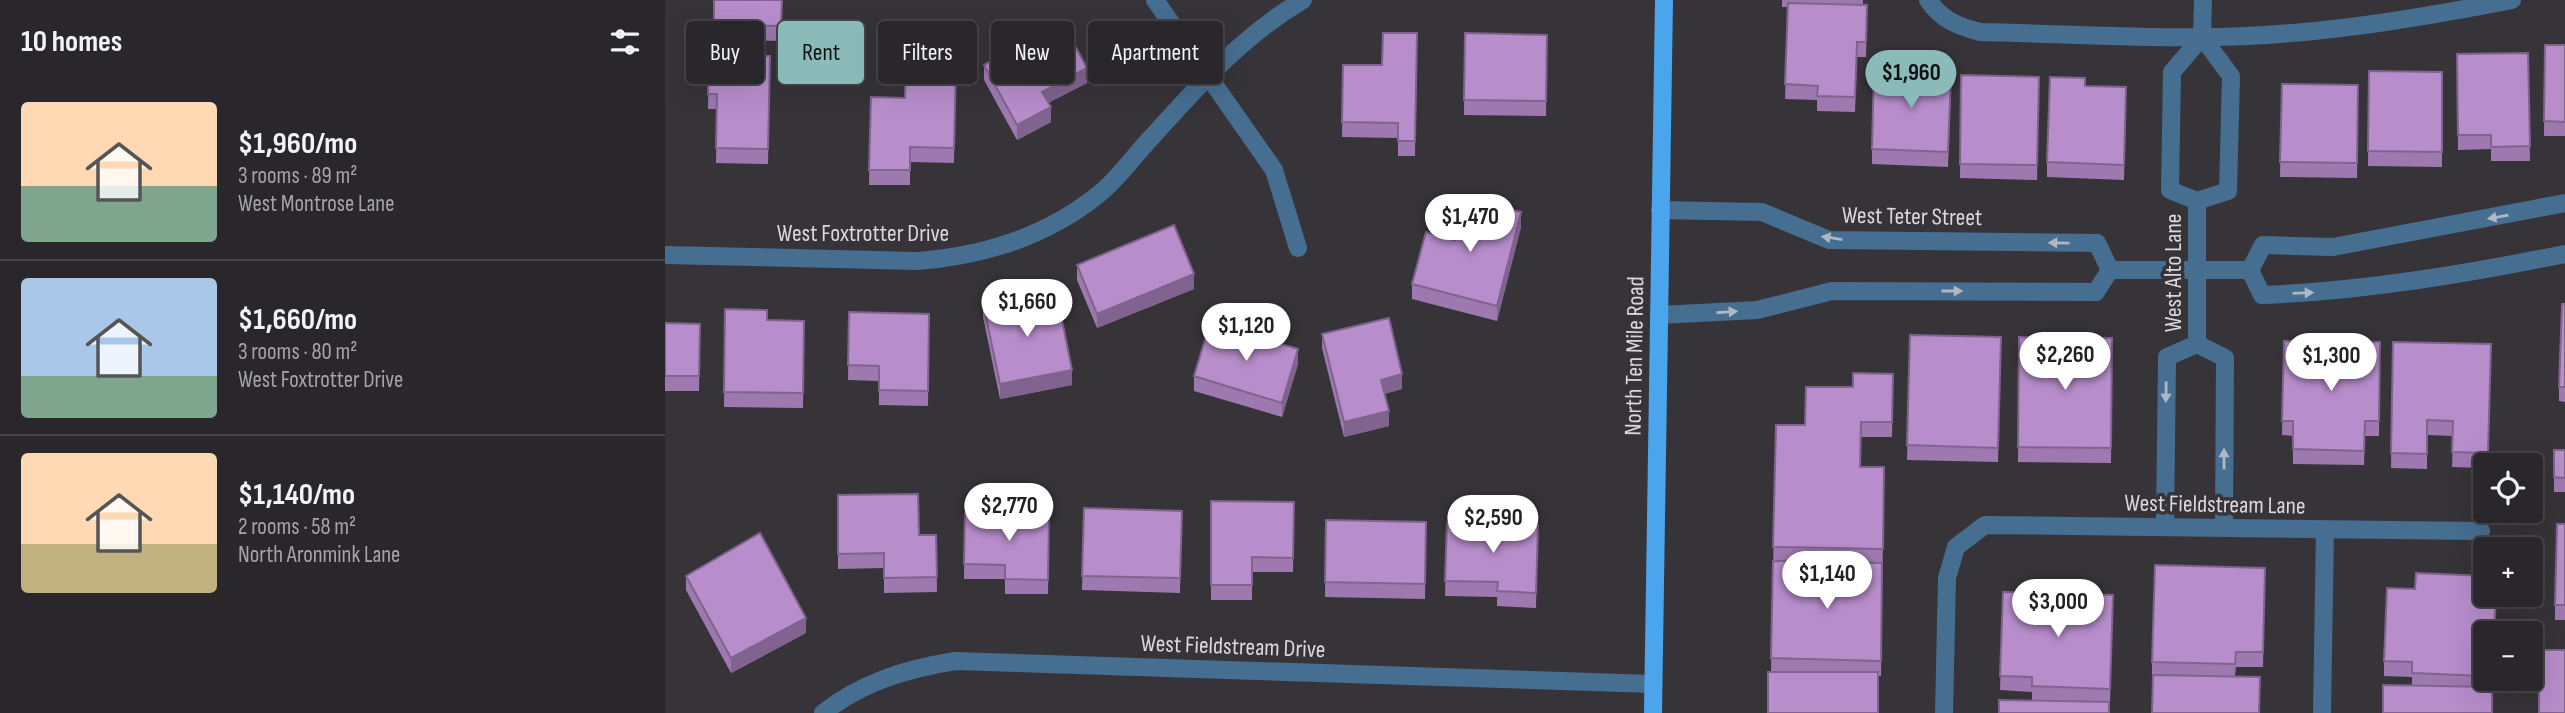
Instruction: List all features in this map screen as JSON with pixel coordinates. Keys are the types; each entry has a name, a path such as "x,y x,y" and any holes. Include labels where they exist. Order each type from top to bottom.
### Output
{"main road":[{"name":"North Ten Mile Road","path":"1653,713 1664,0"}],"street":[{"path":"1155,0 1171,21"},
{"name":"West Foxtrotter Drive","path":"1223,62 1272,18 1303,0"},
{"path":"2202,37 2203,0"},
{"path":"1933,7 1957,26 1980,32 2202,37 2270,35 2423,16 2512,0"},
{"name":"West Alto Lane","path":"2202,37 2231,76 2228,191 2197,201 2170,190 2172,72 2202,37"},
{"name":"West Foxtrotter Drive","path":"665,255 917,261 956,258 995,249 1032,235 1067,217 1100,193 1201,84"},
{"path":"1217,84 1274,170 1298,248"},
{"name":"West Alto Lane","path":"2197,201 2197,344"},
{"path":"2250,270 2263,245 2333,247 2565,203"},
{"name":"West Teter Street","path":"1660,210 1762,212 1829,240 2097,243 2110,270"},
{"path":"2250,270 2262,295 2333,292 2428,279 2565,254"},
{"path":"1659,315 1757,310 1832,291 2097,292 2110,270 2250,270"},
{"name":"West Alto Lane","path":"2165,527 2167,357 2197,344 2225,358 2224,527"},
{"name":"West Fieldstream Lane","path":"1944,713 1947,578 1956,547 1985,525 2481,531"},
{"path":"2322,713 2325,530"},
{"name":"West Fieldstream Drive","path":"823,713 875,681 913,668 955,661 1653,684"}],"building":[{"path":"714,0 782,0 781,21 778,21 778,26 764,26 764,21 714,21"},
{"path":"1788,3 1867,5 1866,42 1857,42 1855,97 1817,96 1818,86 1785,84"},
{"path":"1383,33 1417,33 1415,141 1398,141 1398,123 1342,122 1343,65 1382,65"},
{"path":"1465,33 1547,35 1546,101 1464,100"},
{"path":"1074,44 1087,68 1074,75"},
{"path":"2545,45 2565,45 2565,122 2544,121"},
{"path":"2528,53 2530,146 2491,147 2491,135 2458,135 2457,54"},
{"path":"764,56 770,56 768,149 716,148 717,94 708,94 708,84 764,84"},
{"path":"991,61 991,78 984,65"},
{"path":"1874,69 1951,72 1948,152 1872,149"},
{"path":"2369,71 2442,72 2442,152 2368,151"},
{"path":"1961,75 2039,77 2037,165 1960,164"},
{"path":"2050,77 2085,78 2085,86 2126,87 2124,165 2047,162"},
{"path":"905,84 956,84 954,148 910,147 910,170 869,170 871,97 905,98"},
{"path":"994,84 1057,84 1042,92 1051,107 1017,125"},
{"path":"2282,84 2358,85 2357,163 2280,162"},
{"path":"1465,198 1521,212 1497,306 1412,284 1426,232 1455,240"},
{"path":"1174,225 1194,274 1097,314 1077,265"},
{"path":"1019,296 1021,307 1058,300 1072,370 1000,384 983,302"},
{"path":"2562,304 2565,304 2565,387 2559,387"},
{"path":"725,309 767,310 767,320 804,321 803,393 724,392"},
{"path":"849,312 929,314 928,391 879,390 879,366 848,365"},
{"path":"1389,318 1402,374 1381,380 1389,411 1344,422 1322,334"},
{"path":"665,323 700,324 699,376 665,376"},
{"path":"1210,323 1298,349 1282,403 1194,376"},
{"path":"1910,335 2001,337 1998,448 1907,445"},
{"path":"2019,337 2112,338 2111,448 2018,447"},
{"path":"2284,341 2380,342 2379,421 2365,421 2364,451 2293,449 2293,421 2282,421"},
{"path":"2393,342 2491,344 2488,453 2452,452 2453,421 2427,420 2427,454 2391,453"},
{"path":"1853,373 1893,374 1892,422 1861,422 1860,467 1884,467 1883,549 1773,547 1776,425 1805,425 1806,387 1853,387"},
{"path":"2554,450 2565,450 2565,478 2554,477"},
{"path":"918,494 919,535 936,535 937,577 884,578 884,553 838,554 838,495"},
{"path":"1211,501 1294,502 1293,558 1252,557 1252,585 1211,585"},
{"path":"1084,508 1182,511 1180,578 1082,576"},
{"path":"965,513 1049,514 1048,580 1005,579 1005,565 964,564"},
{"path":"1326,520 1426,522 1425,584 1325,582"},
{"path":"1447,523 1538,525 1536,593 1497,591 1498,582 1445,581"},
{"path":"2557,524 2565,524 2565,605 2555,605"},
{"path":"760,533 806,618 731,658 686,576"},
{"path":"1773,561 1882,563 1881,661 1771,658"},
{"path":"2155,565 2265,568 2263,652 2236,652 2235,664 2152,662"},
{"path":"2416,573 2473,575 2473,607 2495,607 2495,621 2473,621 2473,676 2412,673 2412,662 2384,661 2387,588 2415,589"},
{"path":"2003,592 2113,595 2110,689 2032,686 2032,677 2000,676"},
{"path":"2543,650 2565,650 2565,713 2539,713 2539,691 2543,691"},
{"path":"1768,672 1878,672 1878,713 1768,713"},
{"path":"2153,675 2260,677 2259,713 2152,713"},
{"path":"2383,685 2473,687 2473,691 2492,691 2492,713 2383,713"},
{"path":"1999,700 2109,702 2109,713 1999,713"}]}
